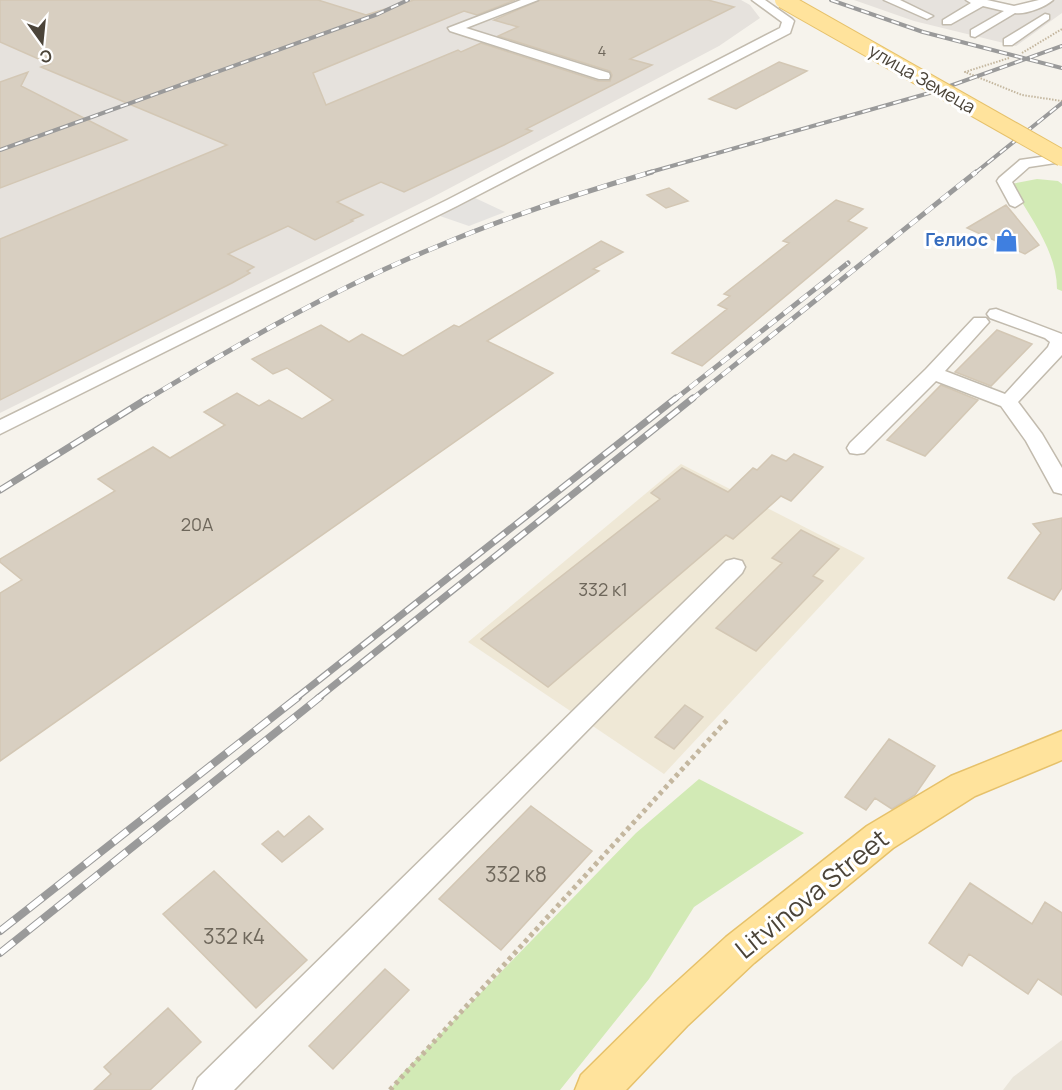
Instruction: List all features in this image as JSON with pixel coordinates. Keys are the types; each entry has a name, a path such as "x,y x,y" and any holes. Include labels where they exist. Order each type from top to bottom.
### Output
{"main road":[{"name":"улица Земеца","path":"783,0 1062,158"},
{"name":"Litvinova Street","path":"596,1090 673,1012 740,950 880,837 963,786 1062,746"}],"street":[{"path":"532,0 453,28 604,76"},
{"path":"0,428 452,203 786,30 788,21 758,0"},
{"path":"890,0 905,6 909,11 927,16"},
{"path":"905,6 920,0"},
{"path":"975,33 1013,10 1038,5 1047,0"},
{"path":"947,22 976,1 1045,17 1008,42"},
{"path":"1015,202 1004,181 1025,163 1062,158"},
{"path":"857,448 988,318 1051,334 1060,341 1057,349 1008,402"},
{"path":"933,373 1008,402 1035,439 1062,487"},
{"path":"210,1090 734,567"}],"path":[{"path":"1062,29 1026,52 965,72 1022,95 1062,101"},
{"path":"390,1090 727,720"}],"shaded area":[{"path":"0,0 741,0 750,5 760,18 719,46 431,198 0,413"},
{"path":"854,0 985,0 1020,8 1039,0 1062,0 1062,13 1016,46 914,21"},
{"path":"473,197 505,212 469,226 437,215"},
{"path":"681,464 865,558 664,774 468,642"},
{"path":"1062,1040 1062,1090 1003,1090 1013,1077"}],"green space":[{"path":"1037,179 1058,181 1062,184 1062,291 1057,289 1056,275 1047,248 1011,184"},
{"path":"699,779 804,833 694,907 649,979 560,1090 391,1090 398,1078 636,833"}],"building":[{"path":"0,0 318,0 366,15 414,0 515,0 477,15 464,11 313,73 326,105 458,50 461,52 481,43 598,81 610,81 612,75 610,71 498,36 518,27 494,20 540,0 708,0 734,7 630,59 652,65 526,129 532,131 504,145 404,192 381,182 337,202 363,215 315,240 288,226 228,254 254,267 247,271 250,273 0,400 0,239 227,145 41,67 50,64 0,42"},
{"path":"779,62 807,71 736,109 709,99"},
{"path":"28,72 21,86 127,140 0,188 0,82"},
{"path":"669,188 688,201 666,208 647,195"},
{"path":"836,200 863,209 848,221 867,228 702,366 672,353 727,309 718,305 730,296 724,294 789,243 783,241"},
{"path":"1006,205 1039,245 1025,254 967,228"},
{"path":"601,241 623,252 593,269 599,271 487,341 553,373 0,761 0,593 22,580 0,562 0,559 115,491 98,479 153,447 170,458 225,425 204,412 237,393 259,406 269,400 302,419 333,400 287,368 273,374 252,359 321,325 349,342 362,334 403,356 454,325 459,327"},
{"path":"997,330 1032,344 991,386 955,372"},
{"path":"941,385 978,400 925,456 887,440"},
{"path":"794,454 823,467 791,501 781,496 733,539 726,535 548,687 481,639 660,499 651,493 682,468 728,492 753,468 757,470 772,455 786,461"},
{"path":"1062,518 1062,588 1054,600 1008,578 1041,533 1033,524"},
{"path":"801,530 839,549 813,576 823,581 756,651 716,628 782,563 772,558"},
{"path":"685,705 703,717 674,749 655,737"},
{"path":"889,739 935,766 915,795 892,809 875,798 866,810 845,797"},
{"path":"531,806 592,851 501,950 439,899"},
{"path":"309,816 323,829 282,862 262,844 278,831 284,837"},
{"path":"214,871 307,960 256,1008 163,914"},
{"path":"970,883 1032,924 1045,902 1062,913 1062,995 1038,979 1028,994 969,954 962,966 929,943"},
{"path":"385,969 409,990 333,1069 309,1046"},
{"path":"168,1008 201,1042 150,1090 94,1090 111,1074 104,1067"}],"tram line":[{"path":"795,0 1062,150"}],"railway":[{"path":"0,150 378,14 408,0"},
{"path":"831,0 923,32 1026,59"},
{"path":"1026,59 1062,46"},
{"path":"647,173 933,92 1026,59"},
{"path":"1026,59 1062,68"},
{"path":"975,173 1062,103"},
{"path":"146,400 288,318 398,263 516,216 652,172"},
{"path":"691,400 976,172"},
{"path":"674,400 848,263"},
{"path":"0,490 148,398"},
{"path":"296,698 676,398"},
{"path":"318,698 693,398"},
{"path":"0,931 298,697"},
{"path":"0,953 320,697"}],"place":[{"name":"Гелиос","path":"1006,240"}]}
